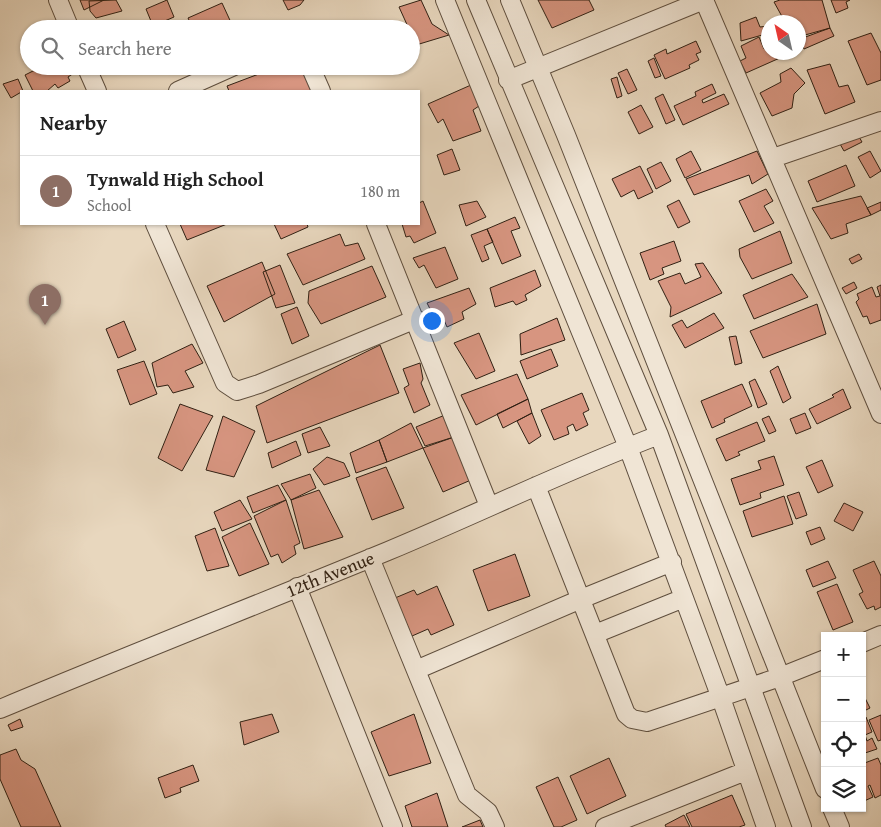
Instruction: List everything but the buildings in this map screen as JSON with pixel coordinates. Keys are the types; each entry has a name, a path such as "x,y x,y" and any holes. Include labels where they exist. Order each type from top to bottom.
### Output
{"street":[{"path":"58,0 66,20"},
{"path":"445,0 628,447 722,698 766,827"},
{"path":"476,0 508,80 659,435 802,827"},
{"path":"510,0 821,779"},
{"path":"508,80 704,0 881,414"},
{"path":"90,75 97,90"},
{"path":"180,90 214,75"},
{"path":"314,75 321,90"},
{"path":"773,158 881,121"},
{"path":"155,225 225,383 237,391 259,384 416,319"},
{"path":"376,225 416,319 489,506"},
{"name":"12th Avenue","path":"0,709 370,558 659,435"},
{"path":"536,486 626,714 632,719 647,722 722,698 821,661"},
{"path":"370,558 467,795 488,812 495,827"},
{"path":"416,670 581,598 672,562"},
{"path":"297,587 393,827"},
{"path":"595,634 684,598"},
{"path":"866,641 881,635"},
{"path":"605,827 746,771"},
{"path":"834,812 840,827"}],"place":[{"name":"Tynwald High School","path":"45,325"}]}
